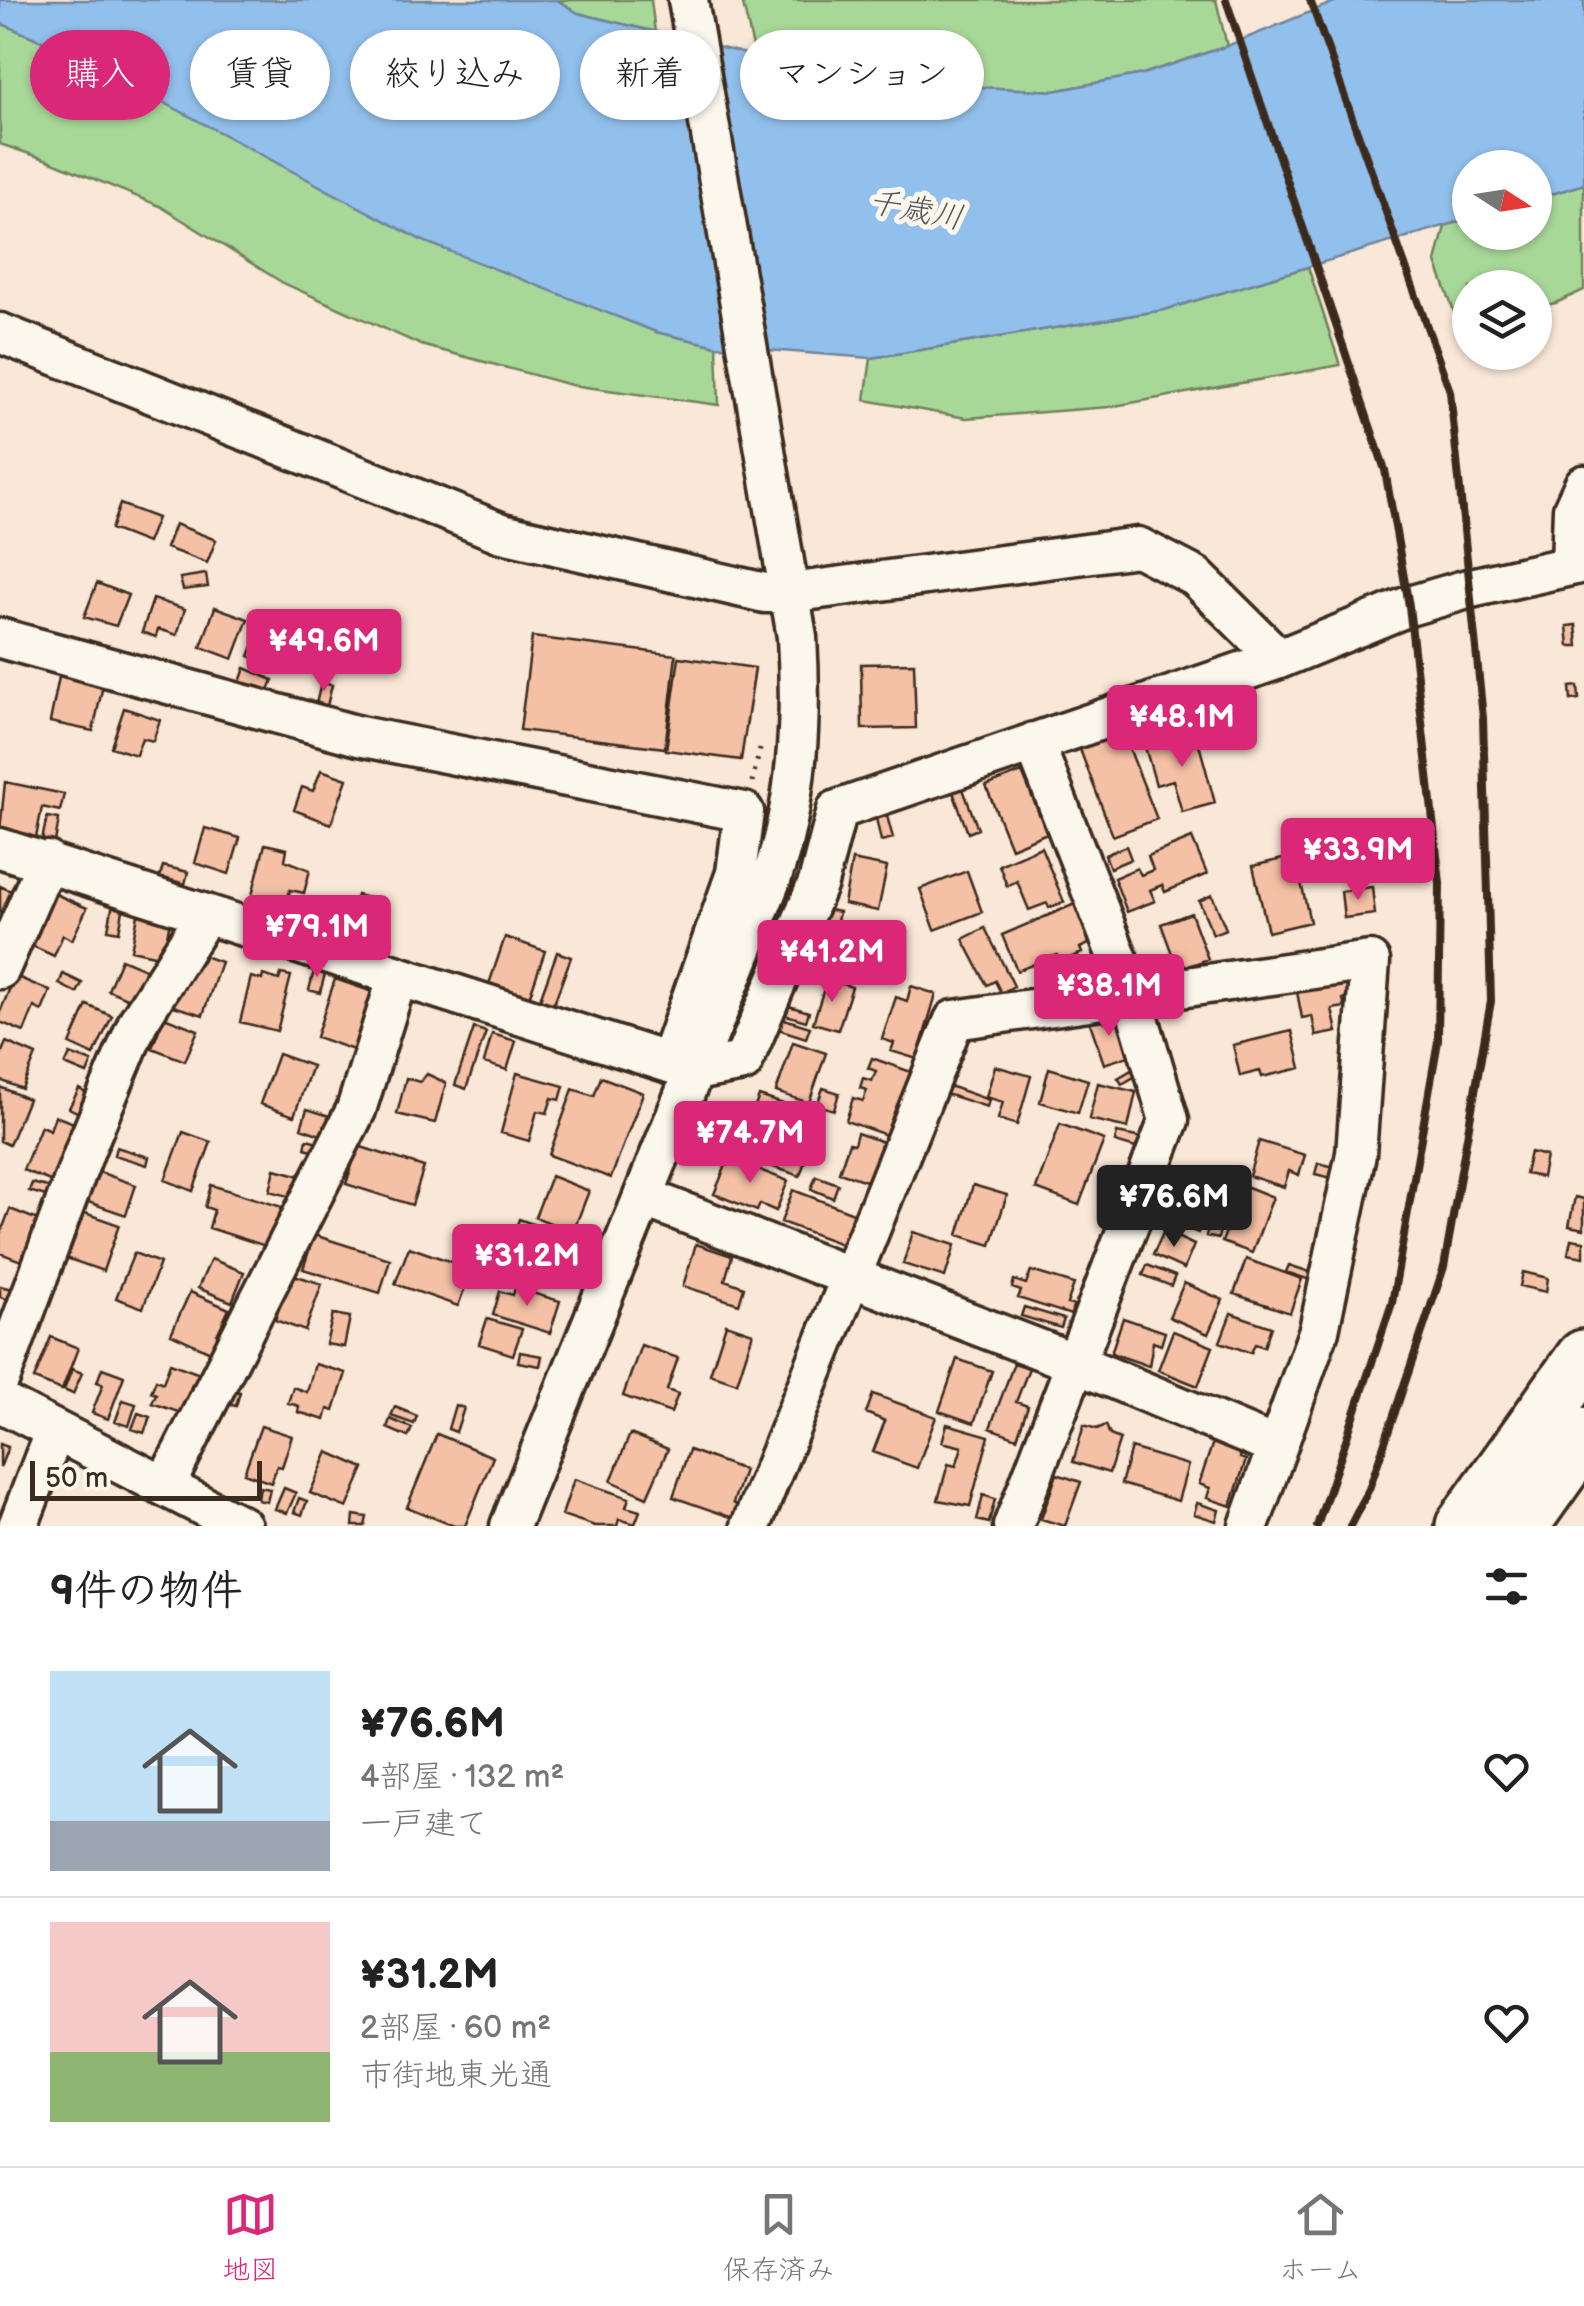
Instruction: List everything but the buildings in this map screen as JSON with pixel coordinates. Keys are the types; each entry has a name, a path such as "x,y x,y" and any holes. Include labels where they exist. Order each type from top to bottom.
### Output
{"highway":[{"path":"1464,1526 1584,1358"},
{"path":"1520,1526 1584,1436"}],"street":[{"path":"681,1066 786,836 801,706 798,638 778,508 688,0"},
{"path":"0,333 502,533 765,593 790,593 1138,547 1196,577 1279,659"},
{"path":"0,848 681,1066 743,1062 818,883 837,810 1279,659 1410,606 1578,563 1573,509 1584,486"},
{"path":"0,638 359,736 744,812 736,872 642,1197 510,1526"},
{"path":"1013,1526 1169,1120 1132,995 1034,742"},
{"path":"0,969 48,861"},
{"path":"0,1379 86,1147 138,1022 206,914"},
{"path":"751,1526 954,1020 1370,962 1356,1154 1319,1330 1248,1526"},
{"path":"165,1486 356,1110 398,976"},
{"path":"642,1197 1076,1363 1277,1447"},
{"path":"0,1402 242,1526"},
{"path":"18,1526 55,1430"}],"green space":[{"path":"557,0 651,0 655,30 647,30 578,13"},
{"path":"742,0 1216,0 1227,46 1143,74 1054,91 984,87 984,30 749,30"},
{"path":"0,23 30,36 30,120 170,120 170,100 190,110 190,120 211,120 656,332 717,346 719,405 571,385 421,345 283,283 160,206 0,144"},
{"path":"1584,184 1584,290 1552,304 1552,270 1452,270 1452,306 1436,262 1445,226 1452,224 1452,250 1552,250 1552,194"},
{"path":"1308,267 1340,365 1109,407 966,418 865,400 871,358 1164,310"}],"water":[{"name":"千歳川","path":"0,0 557,0 578,13 648,30 580,30 580,120 720,120 720,48 740,52 740,120 984,120 984,87 1054,91 1143,74 1227,46 1339,0 1584,0 1584,184 1552,194 1552,150 1452,150 1452,223 1164,310 871,358 717,346 656,332 421,240 197,120 330,120 330,30 190,30 190,116 170,106 170,30 30,30 30,36 0,23"}],"railway":[{"path":"1226,0 1385,470 1409,606 1440,883 1438,1041 1392,1303 1317,1526"},
{"path":"1310,0 1450,391 1483,718 1491,1001 1444,1267 1369,1489 1350,1526"}]}
